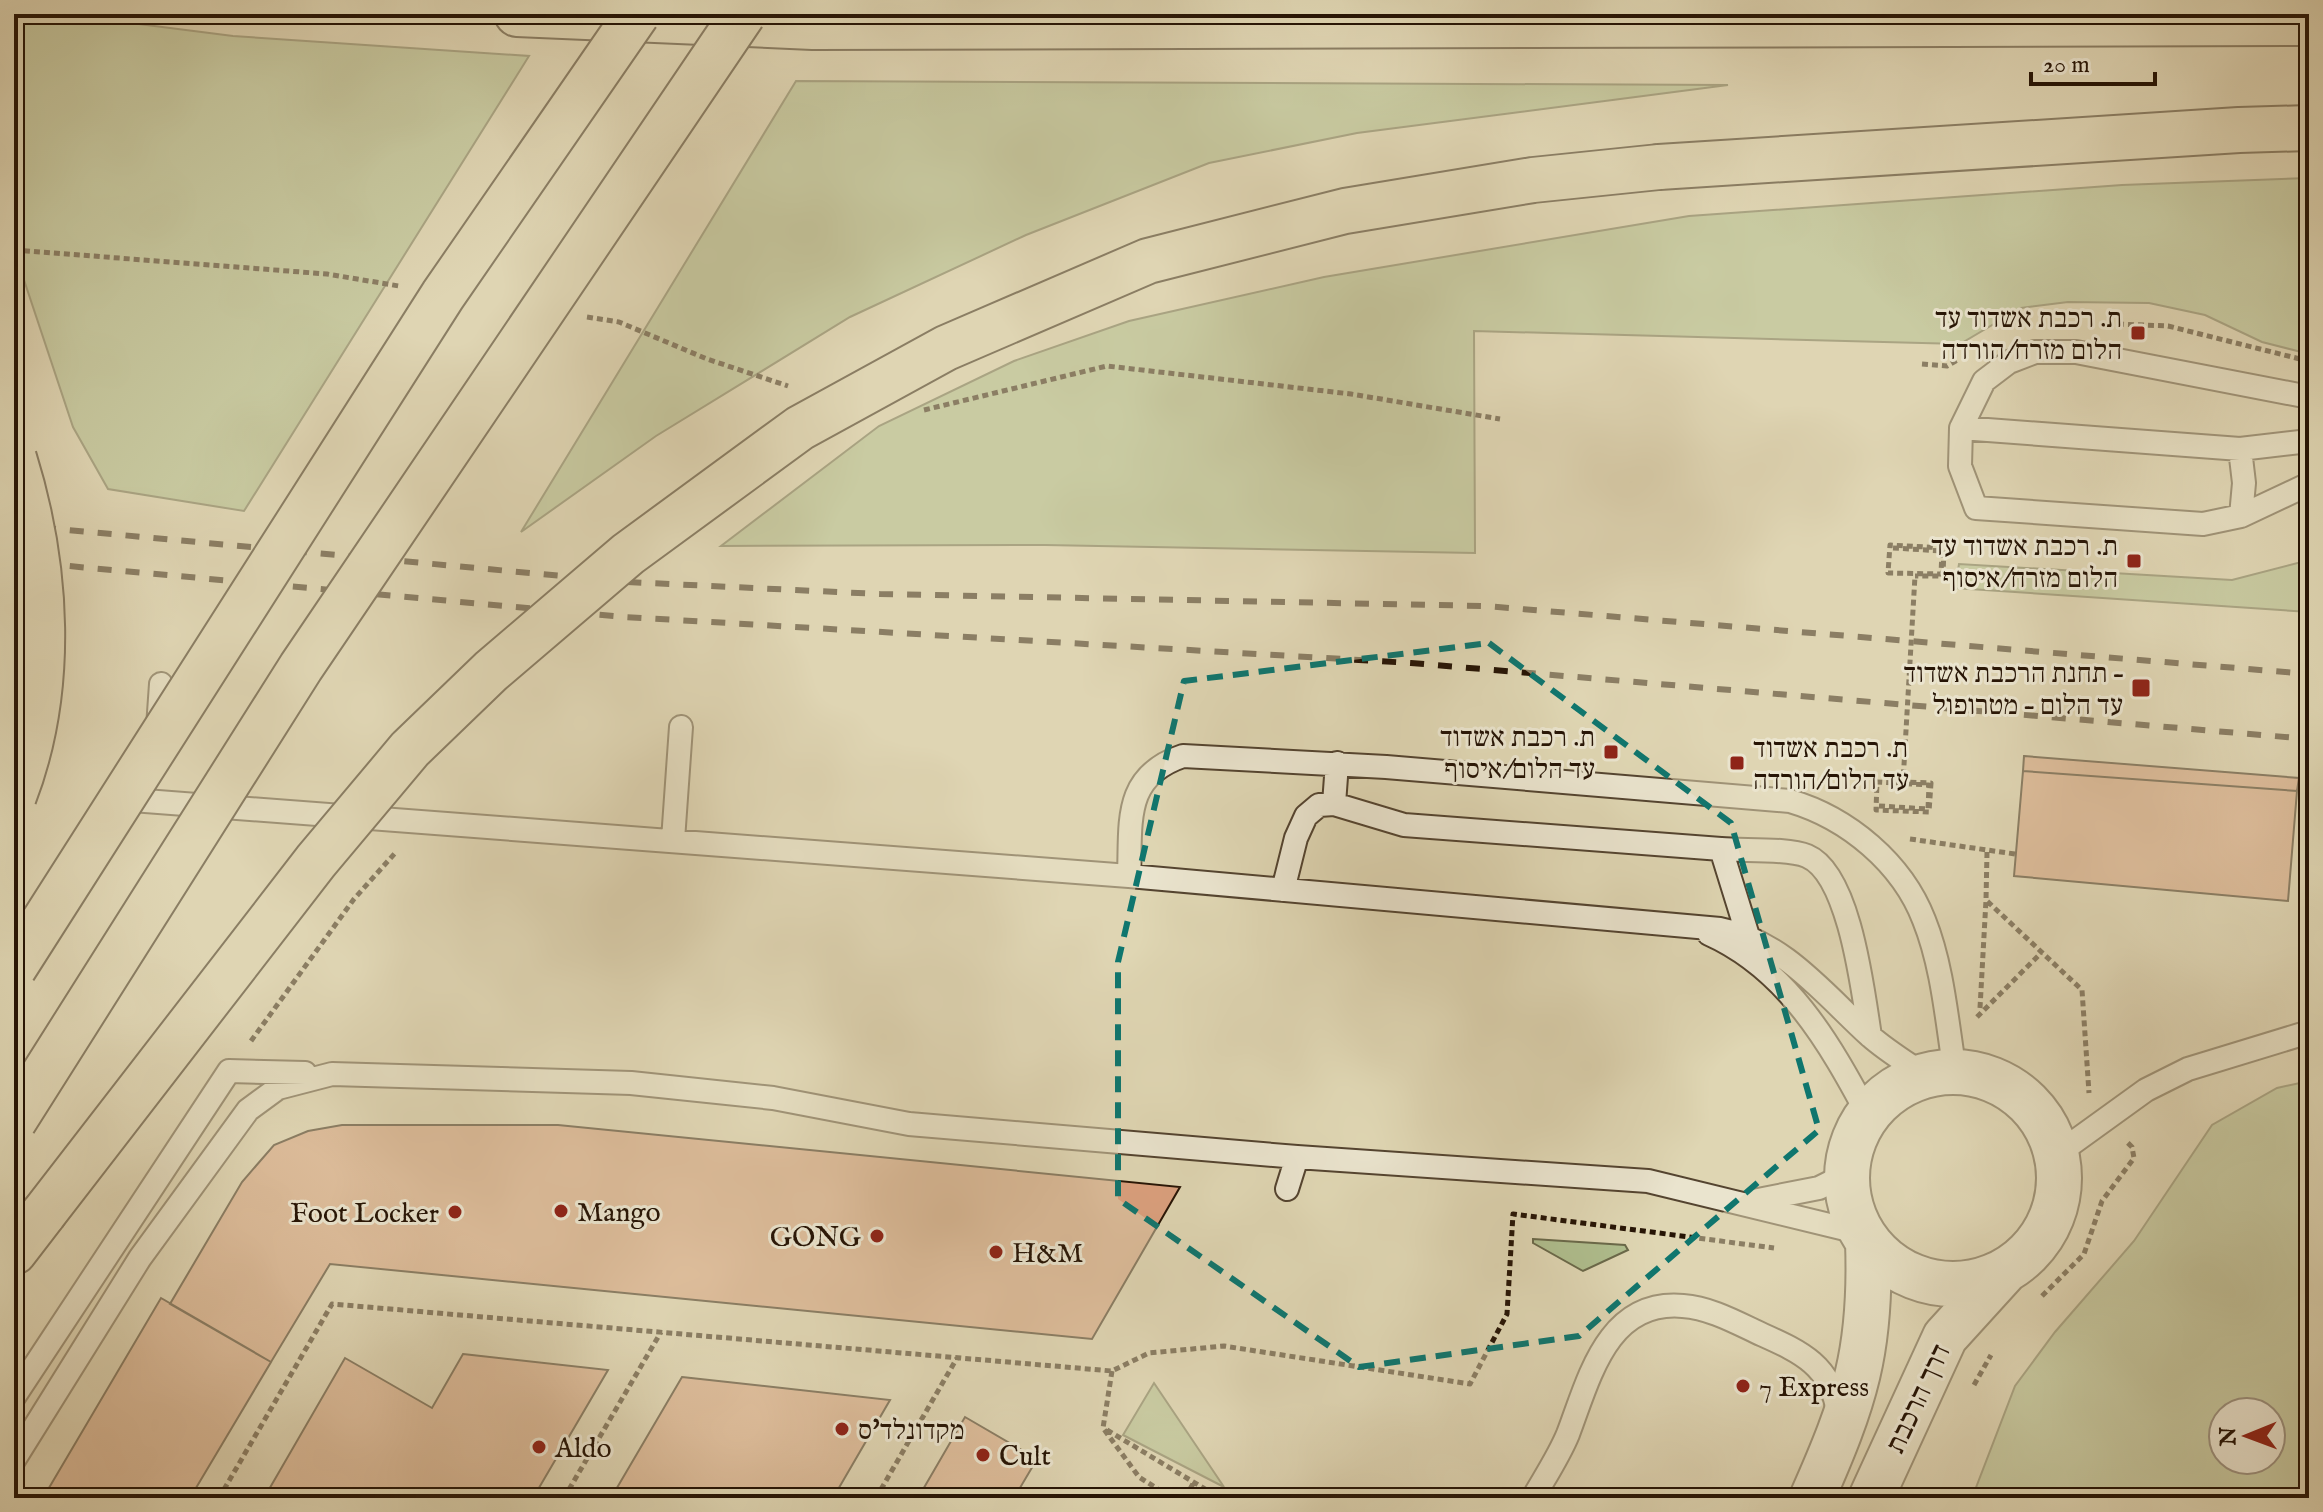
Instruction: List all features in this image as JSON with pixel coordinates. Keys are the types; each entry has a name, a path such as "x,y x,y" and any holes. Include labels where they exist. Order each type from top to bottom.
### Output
{"highway":[{"path":"517,14 813,27 2309,23"},
{"path":"14,968 443,295 637,14"},
{"path":"14,1121 301,667 743,14"},
{"path":"14,1252 316,861 410,749 491,671 628,554 800,428 946,348 1148,261 1345,211 1533,180 1659,167 2309,128"},
{"path":"14,458 33,532 43,623 38,708 29,757 14,796"}],"street":[{"path":"1940,1074 1994,1081 2022,1098 2040,1118 2056,1155 2058,1188 2050,1220 2032,1248 2007,1270 1978,1281 1933,1283 1891,1264 1865,1238 1851,1205 1847,1174 1854,1143 1868,1115 1894,1091 1940,1074"},
{"name":"דרך הרכבת","path":"1812,1498 1857,1388 1867,1341 1865,1238"},
{"name":"דרך הרכבת","path":"1871,1498 1945,1337 2007,1270"}],"lane":[{"path":"2309,397 2076,352 2035,352 2009,362 1984,381 1961,428 1960,466 1976,508 2203,524 2241,516 2309,484"},
{"path":"1961,428 2240,449 2309,441"},
{"path":"2240,449 2244,483 2241,516"},
{"path":"151,802 161,684"},
{"path":"673,840 681,727"},
{"path":"1129,876 1136,797 1145,777 1162,763 1183,756 1337,763 1790,801 1826,813 1850,829 1883,860 1924,918 1932,944 1940,1074"},
{"path":"1334,804 1337,763"},
{"path":"104,798 1129,876 1689,926 1748,936 1779,953 1813,980 1870,1036 1940,1074"},
{"path":"1283,890 1293,847 1306,816 1319,805 1334,804 1404,825 1805,854 1826,867 1837,891 1858,965 1870,1036"},
{"path":"1721,849 1748,936"},
{"path":"1689,926 1745,954 1791,995 1832,1052 1868,1115"},
{"path":"2056,1155 2146,1090 2188,1069 2309,1032"},
{"path":"14,1397 229,1071 631,1083 773,1098 909,1124 1297,1157 1648,1181 1865,1238"},
{"path":"14,1460 140,1258 248,1110 278,1088 332,1074"},
{"path":"1287,1189 1297,1157"},
{"path":"1740,1203 1819,1188 1847,1174"},
{"path":"1533,1498 1567,1438 1593,1365 1601,1352 1631,1317 1657,1307 1683,1306 1715,1313 1802,1352 1815,1362 1833,1388 1840,1435"}],"path":[{"path":"14,250 313,273 404,287"},
{"path":"573,315 619,322 707,359 795,388"},
{"path":"912,409 926,411 1107,366 1351,394 1500,419"},
{"path":"1879,806 1928,809 1929,785 1877,782 1876,810 1929,812 1931,783 1903,782 1915,576 1943,576 1944,548 1890,545 1888,573 1941,574 1942,551 1893,548"},
{"path":"229,1071 354,899 423,822"},
{"path":"1850,829 2015,854"},
{"path":"1980,1017 1987,852"},
{"path":"1986,900 2082,990 2089,1102"},
{"path":"1969,1018 1980,1017 2041,953"},
{"path":"2032,1307 2084,1254 2102,1201 2134,1158 2132,1147 2124,1139"},
{"path":"219,1498 332,1304 1112,1371 1149,1353 1224,1346 1470,1384 1507,1314 1513,1214 1787,1250"},
{"path":"564,1498 661,1332"},
{"path":"1970,1393 1997,1347"},
{"path":"876,1498 957,1358"},
{"path":"1112,1371 1103,1428 1139,1477 1172,1498"},
{"path":"1103,1428 1210,1492 1206,1498"},
{"path":"1185,1498 1194,1482"}],"highlighted area":[{"path":"1489,643 1731,823 1819,1130 1579,1336 1359,1367 1118,1199 1118,962 1184,681"}],"green space":[{"path":"14,14 60,14 233,36 529,56 244,511 108,489 73,427 14,250"},
{"path":"796,81 1728,85 1357,133 1209,163 1026,235 850,317 656,436 521,532"},
{"path":"2309,178 2309,354 2262,342 2205,315 2149,303 2068,302 2021,308 1960,344 1474,331 1475,553 1045,545 721,546 879,426 1014,361 1129,321 1324,277 1689,216 2122,185"},
{"path":"2309,560 2309,612 1955,588 1959,564 2232,580"},
{"path":"2309,1081 2309,1498 1972,1498 2015,1386 2055,1332 2134,1241 2212,1125 2277,1088"},
{"path":"1533,1239 1625,1245 1628,1250 1583,1271 1533,1243"},
{"path":"1154,1383 1224,1487 1123,1435"}],"building":[{"path":"2024,756 2299,778 2297,791 2023,771"},
{"path":"2023,771 2297,791 2288,901 2014,876"},
{"path":"342,1125 558,1125 1180,1187 1092,1339 330,1264 271,1362 170,1304 242,1182 274,1145 308,1131"},
{"path":"161,1298 271,1362 190,1498 43,1498"},
{"path":"463,1354 608,1370 533,1498 264,1498 345,1358 432,1408"},
{"path":"682,1377 890,1400 833,1498 611,1498"},
{"path":"965,1417 1037,1459 1014,1498 918,1498"}],"railway":[{"path":"14,525 627,582 880,594 1485,606 2309,674"},
{"path":"14,561 625,617 1411,663 2309,739"}],"place":[{"name":"ת. רכבת אשדוד עד הלום מזרח/הורדה","path":"2138,333"},
{"name":"ת. רכבת אשדוד עד הלום מזרח/איסוף","path":"2134,561"},
{"name":"תחנת הרכבת אשדוד – עד הלום – מטרופול","path":"2141,688"},
{"name":"ת. רכבת אשדוד עד הלום/איסוף","path":"1611,752"},
{"name":"ת. רכבת אשדוד עד הלום/הורדה","path":"1737,763"},
{"name":"Mango","path":"561,1211"},
{"name":"Foot Locker","path":"455,1212"},
{"name":"GONG","path":"877,1236"},
{"name":"H&M","path":"996,1252"},
{"name":"7 Express","path":"1743,1386"},
{"name":"מקדונלד'ס","path":"842,1429"},
{"name":"Aldo","path":"539,1447"},
{"name":"Cult","path":"983,1455"}]}
